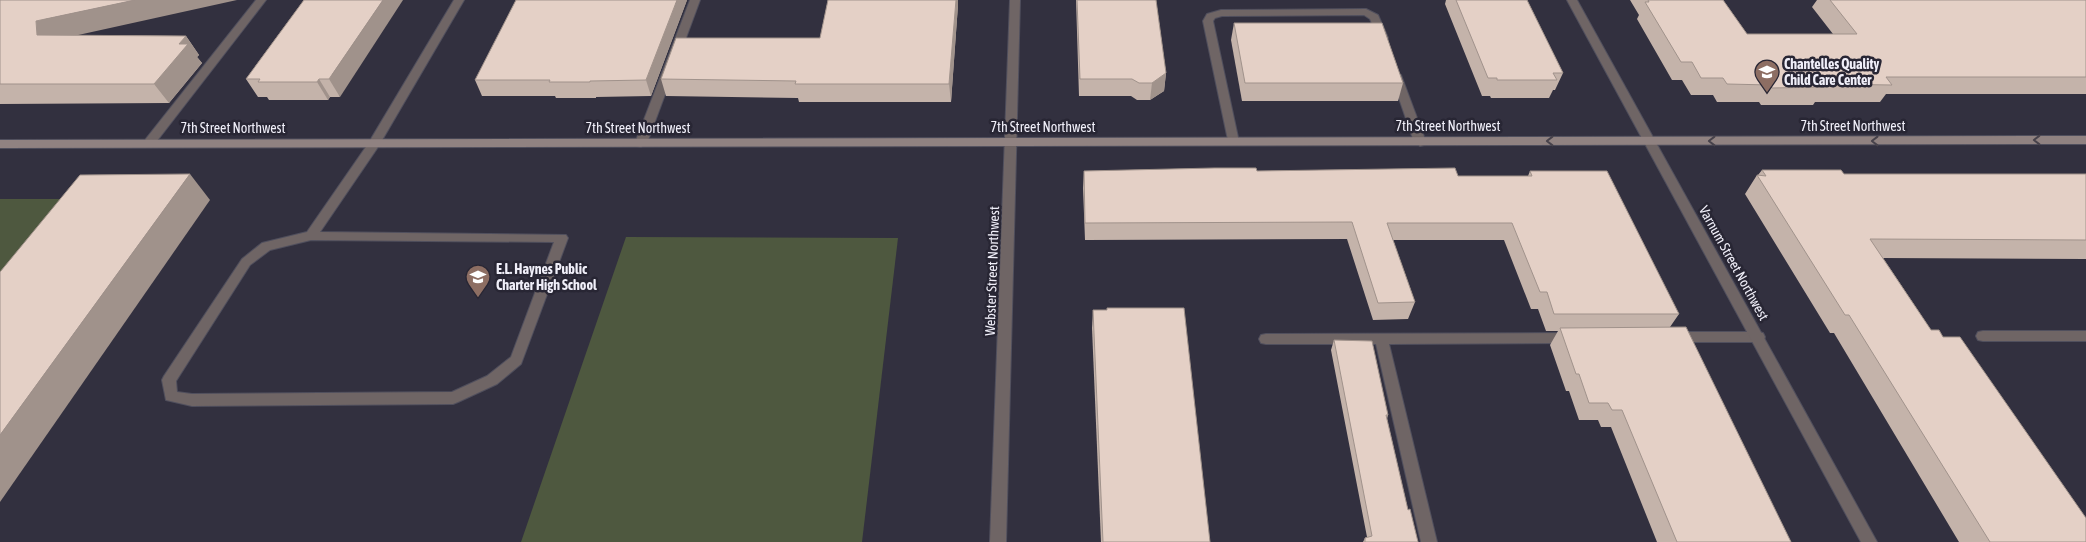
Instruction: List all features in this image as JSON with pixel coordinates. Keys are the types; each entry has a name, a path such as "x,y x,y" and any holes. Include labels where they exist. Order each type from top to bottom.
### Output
{"street":[{"path":"149,143 262,0"},
{"path":"311,236 562,238 516,360 492,380 453,398 192,400 171,396 170,380 246,262 266,246 311,236 374,144 459,0"},
{"path":"641,143 695,0"},
{"name":"Webster Street Northwest","path":"998,542 1015,0"},
{"name":"Varnum Street Northwest","path":"1572,0 1869,542"},
{"path":"1233,142 1208,21 1211,16 1221,13 1366,12 1378,22 1387,49"},
{"path":"1393,66 1420,142"},
{"name":"7th Street Northwest","path":"0,144 2086,140"},
{"path":"1983,336 2086,336"},
{"path":"1666,338 1758,337"},
{"path":"1266,339 1588,338"},
{"path":"1382,339 1429,542"}],"green space":[{"path":"0,199 85,199 0,293"},
{"path":"626,237 898,238 862,542 521,542"}],"building":[{"path":"0,0 135,0 36,21 37,35 186,36 179,44 188,44 154,84 0,84"},
{"path":"304,0 383,0 329,79 319,79 317,82 258,82 260,79 246,79"},
{"path":"516,0 677,0 646,80 549,82 550,80 475,80"},
{"path":"828,0 956,0 949,84 795,84 796,81 661,79 676,38 820,38"},
{"path":"1077,0 1156,0 1166,73 1152,83 1139,83 1132,79 1080,79"},
{"path":"1456,0 1527,0 1563,73 1553,73 1557,80 1497,80 1497,78 1488,78"},
{"path":"1648,0 1723,0 1747,34 1857,34 1830,0 2086,0 2086,77 1886,77 1892,85 1822,84 1824,87 1772,88 1770,85 1727,84 1723,78 1701,78 1692,62 1681,62 1645,2 1649,2"},
{"path":"1234,23 1382,23 1403,83 1245,83"},
{"path":"1256,168 1257,171 1455,168 1458,176 1532,176 1530,171 1607,171 1679,314 1554,314 1547,292 1540,292 1512,223 1387,223 1415,302 1378,303 1352,222 1085,223 1084,171"},
{"path":"1762,170 1841,170 1844,174 2086,174 2086,240 1870,239 1931,330 1939,330 1943,337 1960,337 2086,518 2086,542 1990,542 1849,315 1845,315 1757,175 1766,176"},
{"path":"190,174 0,435 0,272 80,175"},
{"path":"1107,308 1184,308 1210,542 1103,542 1093,310 1107,310"},
{"path":"1686,327 1791,542 1677,542 1622,410 1612,410 1608,403 1589,403 1579,374 1576,374 1560,328"},
{"path":"1334,340 1372,341 1388,415 1386,415 1408,510 1410,509 1418,542 1365,542 1365,538 1372,536"}],"place":[{"name":"Chantelles Quality Child Care Center","path":"1767,93"},
{"name":"E.L. Haynes Public Charter High School","path":"478,298"}]}
